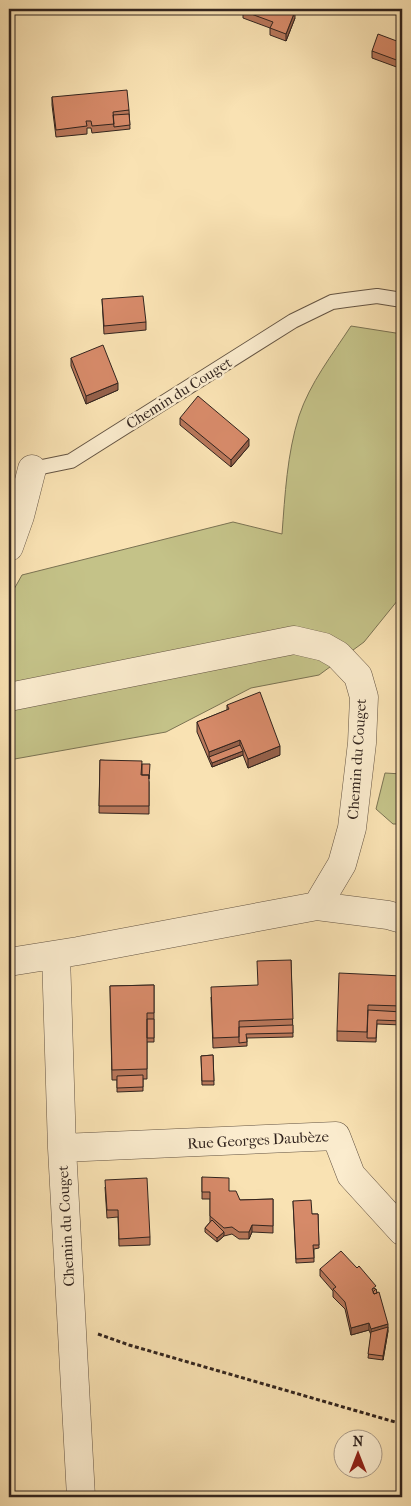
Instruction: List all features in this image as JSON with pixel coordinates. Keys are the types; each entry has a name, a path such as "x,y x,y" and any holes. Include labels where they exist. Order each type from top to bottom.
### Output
{"street":[{"name":"Chemin du Couget","path":"9,547 20,516 32,469"},
{"name":"Chemin du Couget","path":"9,697 294,640 324,647 338,655 358,676 364,697 362,743 352,828 342,864 317,906"},
{"path":"9,962 56,955 317,906 388,915 402,919"},
{"name":"Chemin du Couget","path":"56,955 62,1148 80,1497"},
{"name":"Rue Georges Daubèze","path":"62,1148 336,1136 351,1175 402,1231"}],"lane":[{"name":"Chemin du Couget","path":"32,469 71,461 301,317 332,302 377,296 402,300"}],"path":[{"path":"71,1324 129,1345 402,1424"}],"shaded area":[{"path":"351,326 402,334 402,595 364,642 319,675 251,688 166,732 9,760 9,598 22,575 233,522 282,534 289,460 299,416 315,381"},
{"path":"385,773 402,774 402,824 393,824 376,809"}],"building":[{"path":"244,9 290,9 295,11 286,34 270,28 273,22 243,11"},
{"path":"378,34 402,43 402,62 372,51"},
{"path":"127,90 129,110 113,112 114,124 92,126 91,121 86,121 87,126 56,130 52,97"},
{"path":"129,114 130,125 114,127 113,115"},
{"path":"143,296 146,322 104,326 102,299"},
{"path":"103,345 118,383 86,396 71,358"},
{"path":"198,396 249,439 231,460 180,418"},
{"path":"260,692 280,746 248,759 240,740 209,752 197,722 229,709 227,705"},
{"path":"240,745 243,751 212,763 209,757"},
{"path":"100,760 142,761 141,775 149,775 149,806 99,806"},
{"path":"142,764 150,764 149,779 149,775 142,775"},
{"path":"291,960 293,1019 239,1021 239,1037 213,1038 211,987 258,985 257,961"},
{"path":"339,973 402,976 402,1006 368,1005 367,1032 337,1031"},
{"path":"154,985 154,1013 147,1013 147,1069 112,1070 110,986"},
{"path":"368,1010 402,1012 402,1021 377,1020 376,1038 367,1038"},
{"path":"147,1019 154,1019 154,1038 147,1038"},
{"path":"293,1025 293,1033 246,1034 247,1042 239,1043 239,1027"},
{"path":"213,1055 214,1081 202,1081 201,1056"},
{"path":"143,1075 143,1087 117,1088 117,1076"},
{"path":"202,1177 229,1178 229,1191 236,1191 240,1200 273,1199 273,1226 252,1225 249,1232 239,1232 232,1227 224,1228 210,1216 210,1192 202,1192"},
{"path":"147,1178 150,1237 119,1239 118,1210 107,1210 105,1180"},
{"path":"311,1200 312,1214 318,1214 319,1245 313,1245 314,1258 296,1259 293,1201"},
{"path":"212,1220 224,1232 217,1238 205,1228"},
{"path":"341,1251 357,1268 359,1266 376,1286 372,1289 374,1294 379,1292 388,1324 371,1329 369,1323 351,1328 345,1302 333,1289 336,1287 320,1269"},
{"path":"388,1327 383,1356 368,1354 371,1332"}]}
